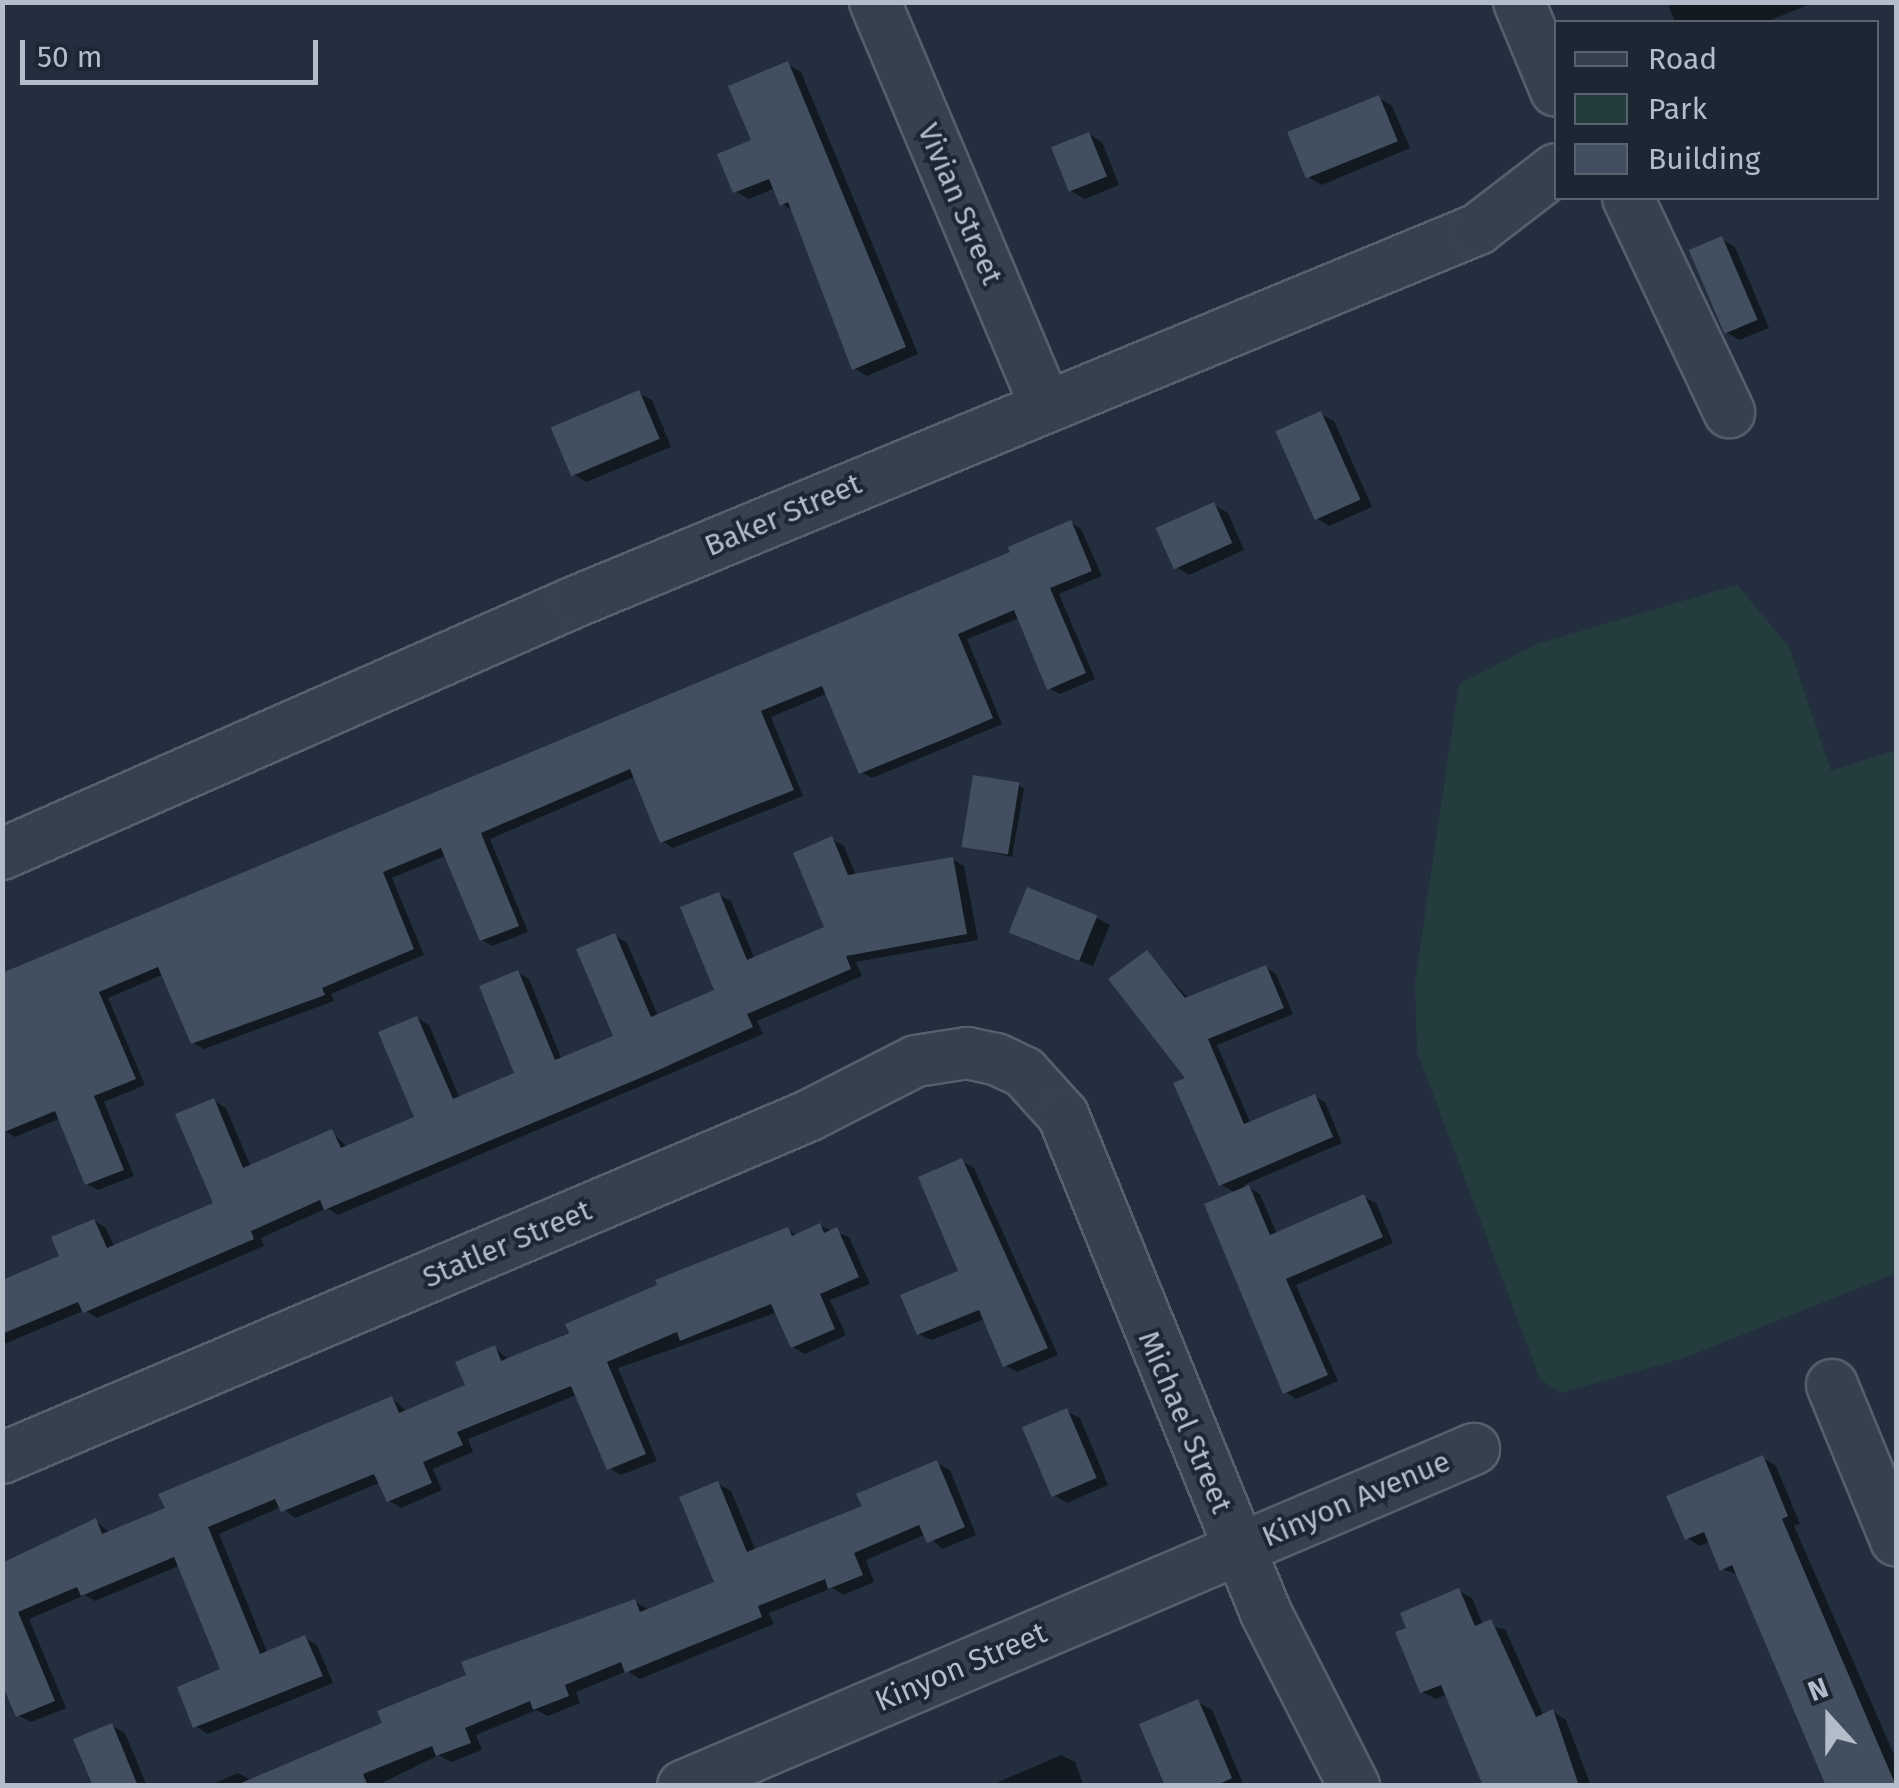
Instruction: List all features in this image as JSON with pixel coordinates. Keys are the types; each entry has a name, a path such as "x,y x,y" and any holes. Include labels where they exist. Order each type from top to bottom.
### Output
{"street":[{"name":"Vivian Street","path":"875,2 1045,405"},
{"path":"1519,2 1554,87"},
{"name":"Baker Street","path":"2,854 577,601 1478,229 1554,171"},
{"path":"1629,200 1729,412"},
{"name":"Statler Street","path":"2,1458 808,1116 916,1062 967,1053 1013,1067"},
{"name":"Michael Street","path":"1013,1067 1045,1091 1062,1116 1299,1688 1354,1786"},
{"path":"1832,1386 1896,1540"},
{"name":"Kinyon Avenue","path":"1239,1550 1474,1449"},
{"name":"Kinyon Street","path":"683,1786 1239,1550"}],"green space":[{"path":"1737,585 1789,647 1831,771 1896,750 1896,1273 1681,1359 1561,1393 1540,1379 1417,1051 1415,982 1459,684 1537,644"}],"building":[{"path":"788,61 906,347 852,370 788,202 780,206 769,179 733,193 717,154 751,140 728,86"},
{"path":"1379,95 1398,141 1306,178 1287,132"},
{"path":"1089,132 1107,177 1069,192 1051,147"},
{"path":"1722,236 1758,320 1724,334 1689,250"},
{"path":"639,390 660,439 571,476 551,428"},
{"path":"1321,411 1360,500 1315,520 1275,431"},
{"path":"1214,502 1232,543 1174,569 1156,528"},
{"path":"1071,520 1092,571 1050,588 1086,673 1047,690 1014,610 958,634 993,718 859,774 822,686 761,711 794,790 660,843 630,769 481,833 519,926 480,941 441,848 383,872 414,949 322,988 325,995 191,1044 158,967 99,992 136,1079 94,1096 124,1170 85,1185 55,1111 2,1133 2,973 1010,552 1008,547"},
{"path":"973,775 1019,782 1008,854 962,847"},
{"path":"832,836 848,875 953,857 967,934 846,956 851,969 747,1014 753,1027 652,1073 324,1210 320,1200 251,1231 254,1239 83,1313 78,1302 2,1334 2,1280 59,1256 51,1237 94,1219 107,1248 213,1203 175,1114 214,1098 243,1168 332,1129 341,1148 414,1117 378,1032 417,1016 453,1099 514,1073 479,986 518,970 555,1060 613,1036 576,949 615,933 651,1017 714,990 680,907 719,892 747,960 824,927 793,853"},
{"path":"1027,887 1097,915 1079,961 1009,932"},
{"path":"1147,950 1185,998 1266,965 1284,1008 1208,1039 1244,1124 1315,1094 1333,1137 1219,1186 1173,1083 1185,1078 1108,979"},
{"path":"962,1158 1048,1348 1003,1367 979,1310 917,1335 900,1295 958,1271 918,1177"},
{"path":"1249,1185 1270,1235 1364,1194 1383,1237 1286,1279 1328,1375 1283,1394 1204,1204"},
{"path":"820,1223 824,1233 837,1227 859,1277 820,1294 835,1329 791,1348 771,1304 680,1341 677,1332 607,1362 646,1454 607,1470 571,1386 457,1432 463,1445 423,1462 432,1483 387,1502 374,1474 281,1512 275,1499 208,1527 260,1654 305,1635 323,1676 193,1728 177,1687 220,1669 174,1557 81,1596 77,1587 18,1612 55,1701 16,1717 2,1684 2,1563 96,1518 102,1534 165,1508 158,1494 392,1396 399,1413 465,1385 455,1362 495,1345 501,1361 569,1333 565,1324 657,1285 655,1280 788,1227 792,1236"},
{"path":"1067,1408 1097,1478 1052,1497 1022,1427"},
{"path":"1763,1455 1788,1516 1782,1519 1896,1786 1826,1786 1732,1565 1720,1571 1704,1532 1685,1540 1666,1496"},
{"path":"937,1460 965,1527 927,1543 919,1525 854,1553 863,1575 828,1589 825,1579 758,1606 762,1617 625,1673 621,1662 565,1685 569,1696 533,1710 530,1701 465,1728 471,1743 436,1756 432,1746 363,1774 368,1786 234,1786 382,1723 377,1711 466,1675 461,1662 635,1599 640,1612 714,1582 679,1497 718,1481 747,1552 862,1506 856,1494"},
{"path":"1459,1588 1475,1626 1491,1619 1536,1717 1553,1709 1579,1786 1483,1786 1441,1685 1420,1693 1395,1632 1406,1628 1400,1613"},
{"path":"1198,1699 1232,1778 1215,1786 1165,1786 1139,1724"},
{"path":"112,1723 138,1786 93,1786 73,1739"}]}
